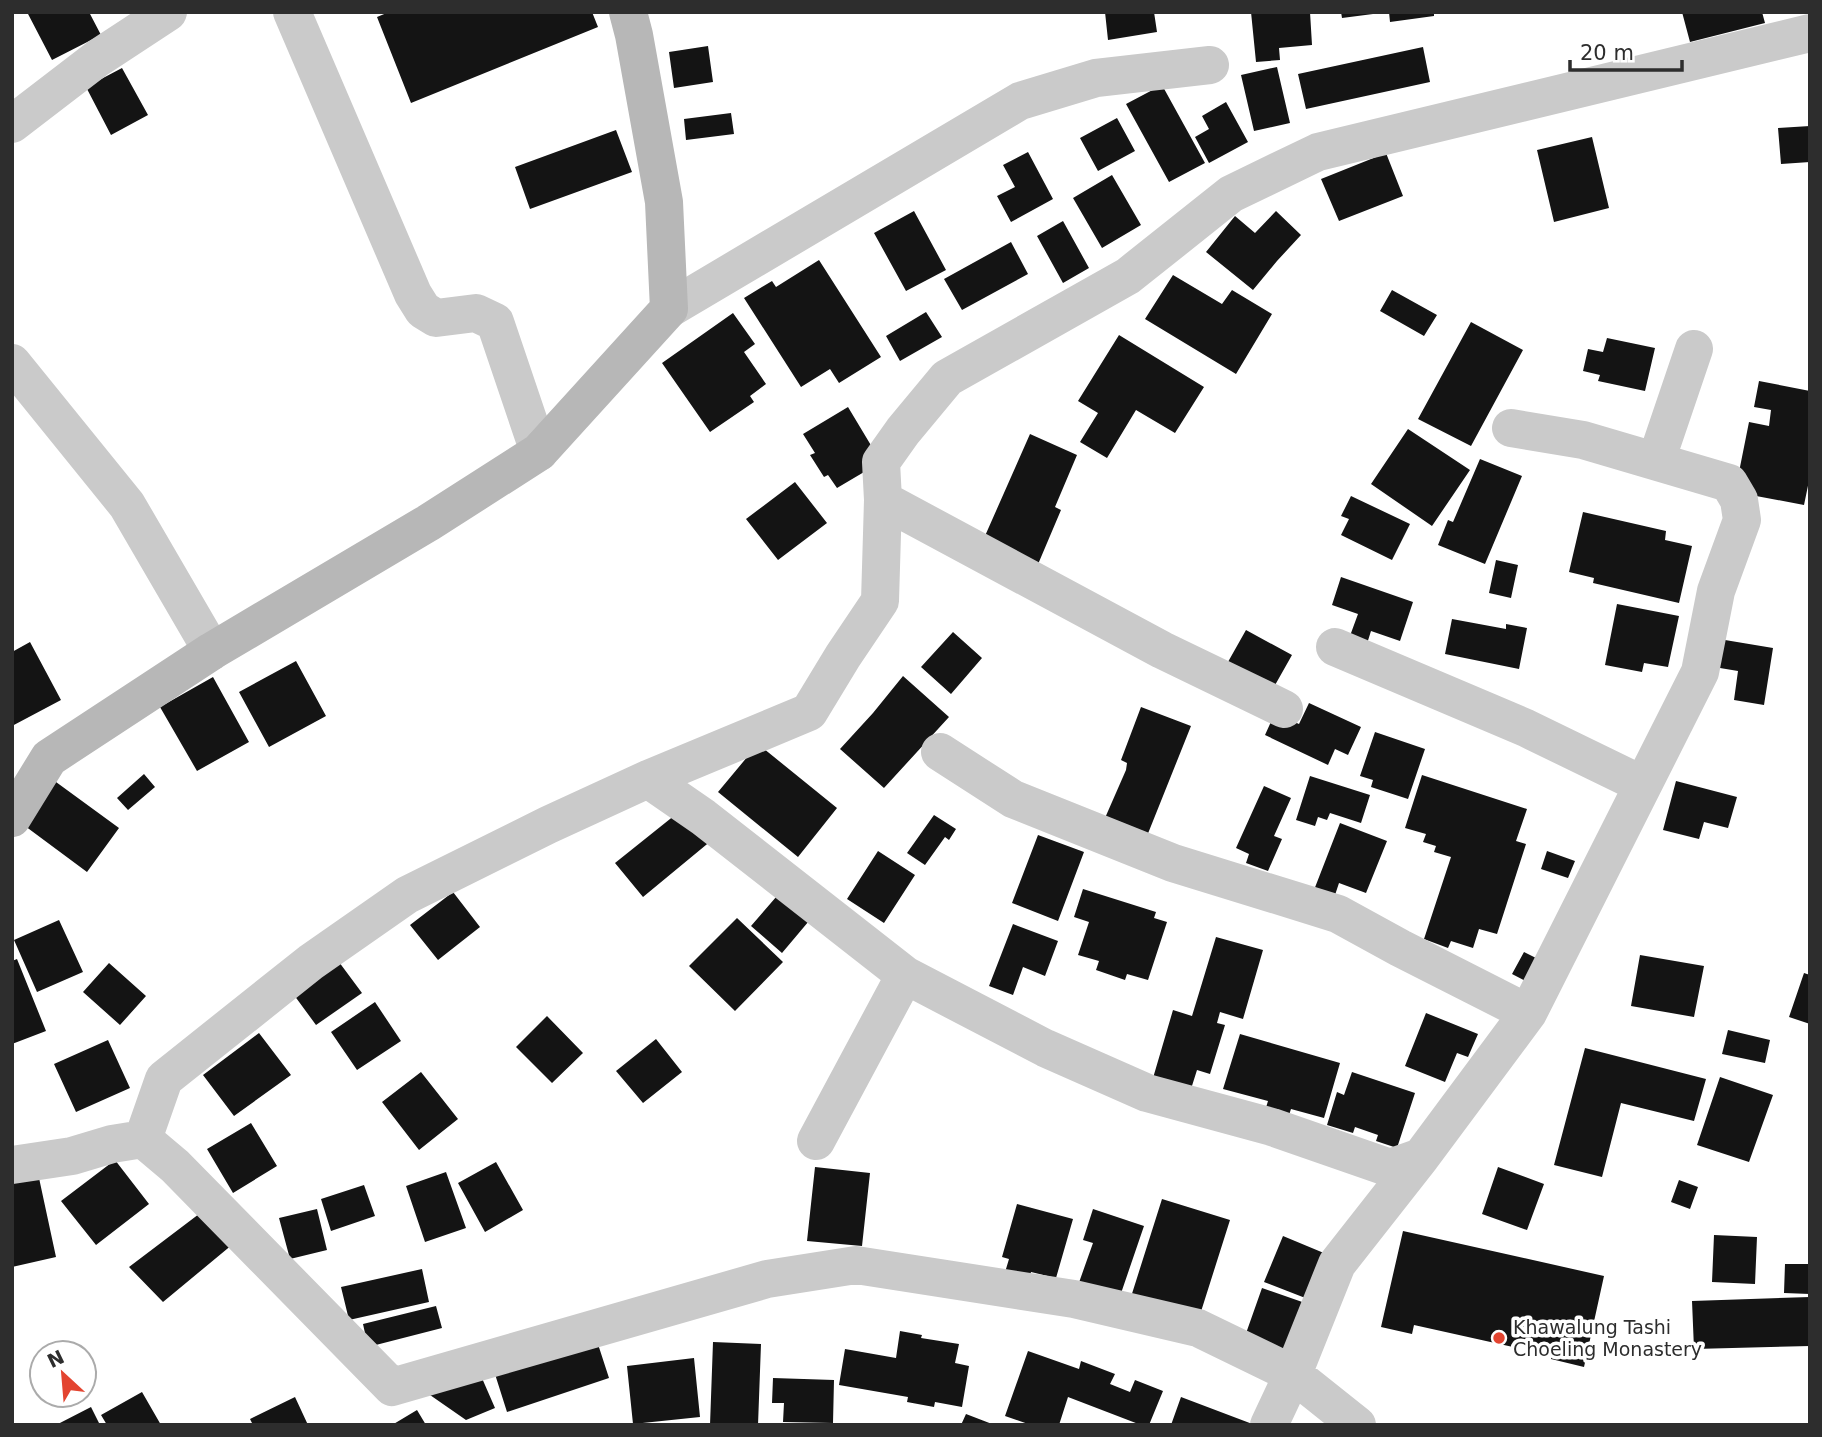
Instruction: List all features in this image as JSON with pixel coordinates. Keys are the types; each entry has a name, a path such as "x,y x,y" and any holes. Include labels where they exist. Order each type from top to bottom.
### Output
{"main road":[{"path":"12,818 50,758 212,650 428,523 539,452 669,309 664,202 628,12"}],"street":[{"path":"12,124 98,58 168,12"},
{"path":"292,12 413,294 423,310 436,318 476,313 495,322 539,452"},
{"path":"143,1139 164,1079 311,961 407,895 548,825 649,779 809,712 880,601 883,500 881,462 947,378 1128,276 1231,194 1318,152 1802,42"},
{"path":"669,309 1020,102 1096,78 1210,65"},
{"path":"1656,461 1693,349"},
{"path":"12,363 127,505 212,650"},
{"path":"1269,1425 1293,1374 1337,1264 1528,1013 1700,672 1716,591 1741,520 1738,500 1729,483 1583,440 1511,428"},
{"path":"883,500 1162,650 1284,709"},
{"path":"1335,647 1526,728 1643,785"},
{"path":"940,752 1013,799 1173,863 1338,914 1528,1013"},
{"path":"649,779 703,817 905,975 1045,1048 1147,1093 1272,1127 1390,1168 1421,1157"},
{"path":"816,1141 905,975"},
{"path":"12,1165 72,1156 112,1144 143,1139 175,1166 392,1387 767,1279 856,1265 1073,1299 1198,1328 1293,1374 1357,1425"}],"building":[{"path":"27,12 89,12 101,35 52,60"},
{"path":"389,12 592,12 598,27 411,103 377,17"},
{"path":"1105,12 1154,12 1157,32 1108,40"},
{"path":"1251,12 1310,12 1312,45 1279,48 1280,60 1256,62"},
{"path":"1341,12 1373,12 1373,14 1342,18"},
{"path":"1389,12 1434,12 1434,16 1390,22"},
{"path":"1682,12 1762,12 1765,23 1690,42"},
{"path":"708,46 713,82 674,88 669,52"},
{"path":"1423,47 1430,82 1306,109 1298,74"},
{"path":"1277,67 1290,123 1254,131 1241,75"},
{"path":"122,68 148,115 111,135 86,87"},
{"path":"1162,85 1205,163 1169,182 1126,104"},
{"path":"1226,102 1248,142 1209,163 1195,137 1209,129 1202,116"},
{"path":"731,113 734,134 686,140 684,119"},
{"path":"1117,118 1135,151 1098,171 1080,138"},
{"path":"1810,126 1810,162 1781,164 1778,128"},
{"path":"616,130 632,172 530,209 515,167"},
{"path":"1592,137 1609,208 1554,222 1537,150"},
{"path":"1028,152 1053,199 1011,222 997,196 1015,187 1003,165"},
{"path":"1386,153 1403,196 1339,221 1321,179"},
{"path":"1112,175 1141,225 1102,248 1073,198"},
{"path":"914,211 946,270 906,291 874,233"},
{"path":"1276,211 1301,235 1253,290 1206,252 1235,216 1255,233"},
{"path":"1063,221 1089,268 1063,283 1037,236"},
{"path":"1011,242 1028,274 962,310 944,279"},
{"path":"819,260 881,357 839,383 830,369 801,387 744,298 772,281 776,287"},
{"path":"1173,275 1222,304 1232,290 1272,314 1236,374 1145,319"},
{"path":"1392,290 1437,315 1424,336 1380,311"},
{"path":"926,312 942,337 900,361 886,336"},
{"path":"733,313 755,344 744,352 766,384 750,396 754,402 710,432 662,363"},
{"path":"1471,322 1523,350 1471,446 1418,419"},
{"path":"1119,335 1204,387 1175,433 1136,410 1107,458 1080,442 1098,413 1078,401"},
{"path":"1607,338 1655,348 1645,391 1598,381 1600,375 1583,371 1588,349 1603,352"},
{"path":"1759,381 1810,391 1810,476 1804,505 1735,492 1749,422 1769,426 1771,410 1754,407"},
{"path":"848,407 881,462 837,488 828,475 824,477 810,455 815,453 803,434"},
{"path":"1408,429 1470,470 1432,526 1371,484"},
{"path":"1030,434 1077,455 1055,507 1061,510 1036,569 981,545"},
{"path":"1480,459 1522,476 1485,564 1438,545 1448,520 1453,522"},
{"path":"795,482 827,523 778,560 746,519"},
{"path":"1351,496 1410,524 1392,560 1341,535 1349,519 1341,516"},
{"path":"1583,512 1666,531 1665,540 1692,546 1679,603 1593,583 1594,578 1569,572"},
{"path":"1496,560 1518,565 1511,598 1489,593"},
{"path":"1341,577 1413,602 1400,641 1371,631 1365,650 1347,644 1358,614 1332,605"},
{"path":"1617,604 1679,616 1668,667 1644,663 1642,672 1605,665"},
{"path":"1452,619 1506,629 1506,624 1527,628 1519,669 1445,654"},
{"path":"1246,630 1292,655 1270,694 1224,669"},
{"path":"953,632 982,658 951,694 921,667"},
{"path":"1719,639 1773,648 1764,705 1734,700 1738,671 1714,667"},
{"path":"30,642 61,700 12,726 12,652"},
{"path":"296,661 326,716 269,747 239,692"},
{"path":"903,676 949,717 884,788 840,749"},
{"path":"213,677 249,742 197,771 160,707"},
{"path":"1309,703 1361,727 1348,755 1335,749 1328,765 1265,735 1275,713 1299,724"},
{"path":"1141,707 1191,726 1147,836 1105,818 1126,770 1127,763 1121,760"},
{"path":"1375,732 1425,749 1408,799 1371,787 1373,780 1360,776"},
{"path":"758,744 837,808 798,857 718,792"},
{"path":"144,774 155,787 128,810 117,798"},
{"path":"1422,775 1527,809 1516,841 1526,844 1497,934 1479,929 1473,948 1451,941 1448,948 1424,939 1451,857 1434,852 1436,846 1423,842 1426,834 1405,828"},
{"path":"1310,776 1370,795 1361,823 1330,813 1327,820 1318,817 1315,826 1296,820"},
{"path":"1676,781 1737,797 1728,828 1704,822 1699,839 1663,830"},
{"path":"56,782 119,828 87,872 25,826"},
{"path":"1264,786 1291,798 1274,836 1282,839 1268,871 1246,863 1249,854 1236,848"},
{"path":"685,807 712,840 643,897 615,863"},
{"path":"934,815 956,829 949,840 945,837 925,865 907,853"},
{"path":"1340,823 1387,841 1366,893 1339,883 1334,898 1314,890"},
{"path":"1038,835 1084,852 1058,921 1012,903"},
{"path":"878,851 915,875 884,923 847,899"},
{"path":"1547,851 1575,861 1568,878 1541,869"},
{"path":"783,889 814,915 782,953 751,926"},
{"path":"1083,889 1156,912 1154,918 1167,922 1148,980 1127,974 1125,980 1096,970 1099,961 1078,955 1089,922 1074,917"},
{"path":"453,892 480,927 438,960 410,925"},
{"path":"737,918 783,962 735,1011 689,966"},
{"path":"59,920 83,972 37,992 14,940"},
{"path":"1013,924 1058,941 1045,976 1023,967 1013,995 989,986"},
{"path":"1216,937 1263,950 1243,1019 1220,1012 1217,1023 1225,1025 1210,1074 1197,1070 1191,1089 1153,1078 1173,1010 1192,1016"},
{"path":"1524,952 1544,962 1531,984 1512,974"},
{"path":"1640,955 1704,966 1694,1017 1631,1006"},
{"path":"17,959 46,1031 12,1044 12,961"},
{"path":"339,962 362,993 316,1025 294,995"},
{"path":"109,963 146,996 120,1025 83,992"},
{"path":"1804,973 1810,975 1810,1024 1789,1017"},
{"path":"375,1002 401,1041 357,1070 331,1032"},
{"path":"1426,1013 1478,1034 1468,1057 1457,1053 1445,1082 1405,1066"},
{"path":"547,1016 583,1053 552,1083 516,1047"},
{"path":"1728,1030 1770,1040 1765,1063 1722,1054"},
{"path":"259,1033 291,1075 234,1116 203,1075"},
{"path":"1240,1034 1340,1063 1324,1118 1291,1109 1287,1121 1264,1114 1268,1101 1223,1089"},
{"path":"656,1039 682,1072 643,1103 616,1071"},
{"path":"108,1040 130,1088 76,1112 54,1064"},
{"path":"1585,1048 1706,1079 1694,1121 1621,1103 1602,1177 1554,1165"},
{"path":"421,1072 458,1119 419,1150 382,1102"},
{"path":"1352,1072 1415,1093 1397,1148 1376,1141 1378,1135 1355,1127 1353,1133 1327,1125 1337,1092 1344,1095"},
{"path":"1720,1077 1773,1095 1749,1162 1697,1145"},
{"path":"251,1123 277,1166 233,1193 207,1149"},
{"path":"115,1160 149,1204 96,1245 61,1201"},
{"path":"496,1162 523,1210 485,1232 458,1183"},
{"path":"36,1164 56,1257 12,1267 12,1169"},
{"path":"815,1167 870,1173 862,1246 807,1241"},
{"path":"1498,1167 1544,1184 1527,1230 1482,1214"},
{"path":"446,1172 466,1228 425,1242 406,1186"},
{"path":"1679,1180 1698,1187 1690,1209 1671,1202"},
{"path":"364,1185 375,1216 331,1231 321,1199"},
{"path":"1162,1199 1230,1220 1198,1321 1130,1300"},
{"path":"1017,1204 1073,1219 1056,1278 1031,1272 1027,1286 1003,1279 1009,1259 1002,1257"},
{"path":"317,1209 327,1250 290,1259 279,1218"},
{"path":"1093,1209 1144,1226 1117,1305 1076,1291 1093,1243 1083,1240"},
{"path":"199,1214 233,1244 163,1302 129,1267"},
{"path":"1403,1231 1604,1276 1584,1367 1551,1359 1553,1349 1515,1340 1513,1347 1414,1325 1412,1334 1381,1327"},
{"path":"1714,1235 1757,1237 1755,1284 1712,1282"},
{"path":"1283,1236 1331,1256 1313,1301 1264,1282"},
{"path":"1785,1264 1810,1264 1810,1294 1784,1293"},
{"path":"422,1269 429,1302 349,1320 341,1287"},
{"path":"1262,1288 1308,1304 1290,1354 1244,1339"},
{"path":"1810,1297 1810,1346 1694,1349 1692,1301"},
{"path":"436,1306 442,1328 368,1347 363,1324"},
{"path":"900,1331 922,1335 921,1338 959,1344 955,1363 969,1366 962,1407 935,1402 934,1407 907,1402 908,1397 839,1385 845,1349 896,1358"},
{"path":"596,1338 609,1378 507,1412 494,1371"},
{"path":"713,1342 761,1344 758,1425 710,1425"},
{"path":"1028,1351 1079,1369 1081,1361 1115,1374 1110,1384 1130,1392 1135,1380 1163,1391 1149,1425 1141,1425 1068,1397 1059,1425 1031,1425 1005,1416"},
{"path":"694,1358 700,1417 633,1424 627,1366"},
{"path":"478,1369 495,1408 466,1420 430,1395"},
{"path":"773,1378 834,1380 833,1423 783,1422 784,1403 772,1403"},
{"path":"142,1392 161,1425 107,1425 101,1415"},
{"path":"295,1397 308,1425 253,1425 250,1419"},
{"path":"1181,1397 1255,1425 1171,1425"},
{"path":"92,1409 100,1425 56,1425"},
{"path":"417,1410 426,1425 392,1425"},
{"path":"966,1414 992,1424 992,1425 961,1425"}],"place":[{"name":"Khawalung Tashi Choeling Monastery","path":"1499,1338"}]}
